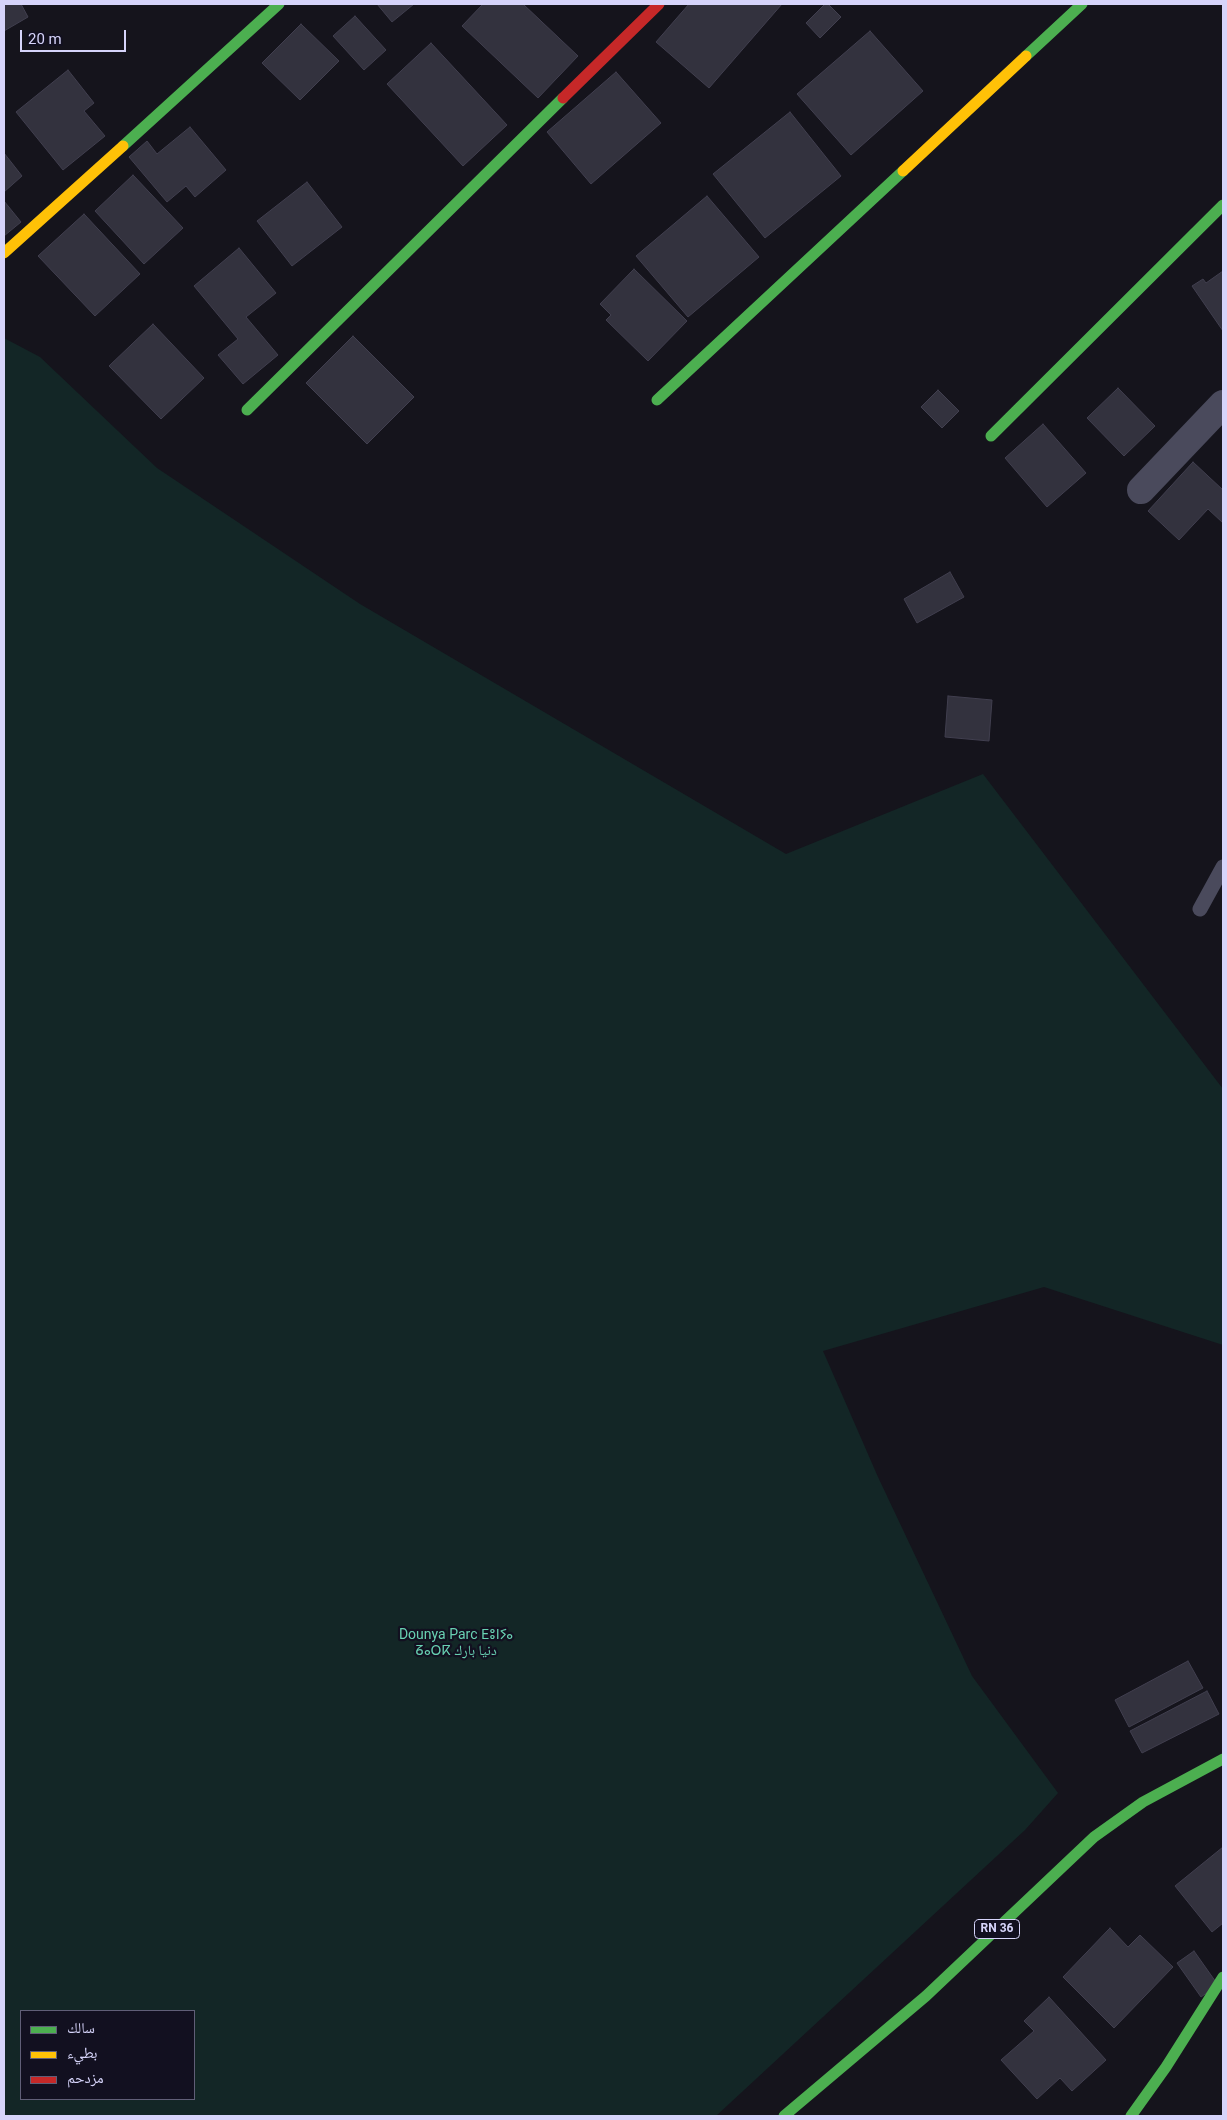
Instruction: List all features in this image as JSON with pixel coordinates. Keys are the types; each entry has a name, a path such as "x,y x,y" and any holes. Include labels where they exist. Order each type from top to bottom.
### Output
{"street":[{"path":"4,253 279,4"},
{"path":"247,410 659,4"},
{"path":"657,400 1082,4"},
{"path":"991,436 1223,205"},
{"path":"1141,490 1223,404"},
{"name":"RN 36","path":"784,2116 926,1996 1094,1837 1143,1802 1223,1759"},
{"path":"1131,2116 1166,2067 1223,1977"}],"lane":[{"path":"1200,909 1223,867"}],"green space":[{"name":"Dounya Parc ⴹⵓⵏⵢⴰ ⵒⴰⵔⴽ دنيا بارك","path":"4,338 40,357 157,468 360,604 786,854 983,774 1223,1089 1223,1345 1044,1287 823,1351 878,1477 972,1676 1058,1793 1025,1830 716,2116 4,2116"}],"building":[{"path":"4,4 21,4 28,17 4,31"},
{"path":"377,4 414,4 392,22"},
{"path":"483,4 523,4 578,56 538,98 462,26"},
{"path":"689,4 782,4 709,88 656,42"},
{"path":"825,4 828,4 841,17 820,38 806,23"},
{"path":"355,16 386,50 364,70 333,36"},
{"path":"301,24 339,61 300,100 262,63"},
{"path":"870,31 923,91 851,155 797,94"},
{"path":"431,43 507,125 463,166 387,84"},
{"path":"68,70 94,103 84,111 105,136 63,170 16,112"},
{"path":"616,72 661,123 591,184 547,132"},
{"path":"790,112 841,176 765,238 713,174"},
{"path":"190,127 226,170 195,197 186,186 167,202 129,157 147,141 157,154"},
{"path":"4,153 22,176 4,192"},
{"path":"133,175 183,228 144,264 95,211"},
{"path":"307,182 342,227 292,266 257,221"},
{"path":"707,196 759,257 688,317 636,256"},
{"path":"4,201 21,222 4,236"},
{"path":"84,214 140,274 95,316 38,256"},
{"path":"239,248 276,293 246,317 278,355 243,384 218,355 238,339 194,286"},
{"path":"634,269 687,321 648,361 606,320 611,315 600,304"},
{"path":"1223,271 1223,331 1192,286 1203,279 1206,283"},
{"path":"153,324 204,378 161,419 109,366"},
{"path":"353,336 414,397 367,444 306,383"},
{"path":"1118,388 1155,426 1124,456 1087,418"},
{"path":"938,390 959,411 942,428 921,407"},
{"path":"1043,424 1086,473 1047,507 1005,458"},
{"path":"1193,462 1223,490 1223,523 1208,509 1179,540 1148,511"},
{"path":"950,572 964,597 917,623 904,599"},
{"path":"948,696 992,700 989,741 945,737"},
{"path":"1188,1661 1203,1688 1129,1727 1115,1700"},
{"path":"1207,1691 1219,1714 1142,1753 1130,1731"},
{"path":"1223,1847 1223,1923 1212,1932 1175,1886"},
{"path":"1110,1928 1128,1947 1140,1935 1173,1967 1114,2028 1063,1977"},
{"path":"1194,1951 1218,1985 1201,1997 1177,1963"},
{"path":"1049,1997 1106,2060 1072,2091 1060,2078 1037,2099 1001,2060 1034,2031 1024,2021"}],"traffic: fast":[{"path":"123,146 279,4"},
{"path":"1026,56 1082,4"},
{"path":"247,410 563,98"},
{"path":"657,400 903,171"},
{"path":"991,436 1223,205"},
{"path":"784,2116 926,1996 1094,1837 1143,1802 1223,1759"},
{"path":"1131,2116 1166,2067 1223,1977"}],"traffic: slow":[{"path":"903,171 1026,56"},
{"path":"4,253 123,146"}],"traffic: jam":[{"path":"563,98 659,4"}]}
